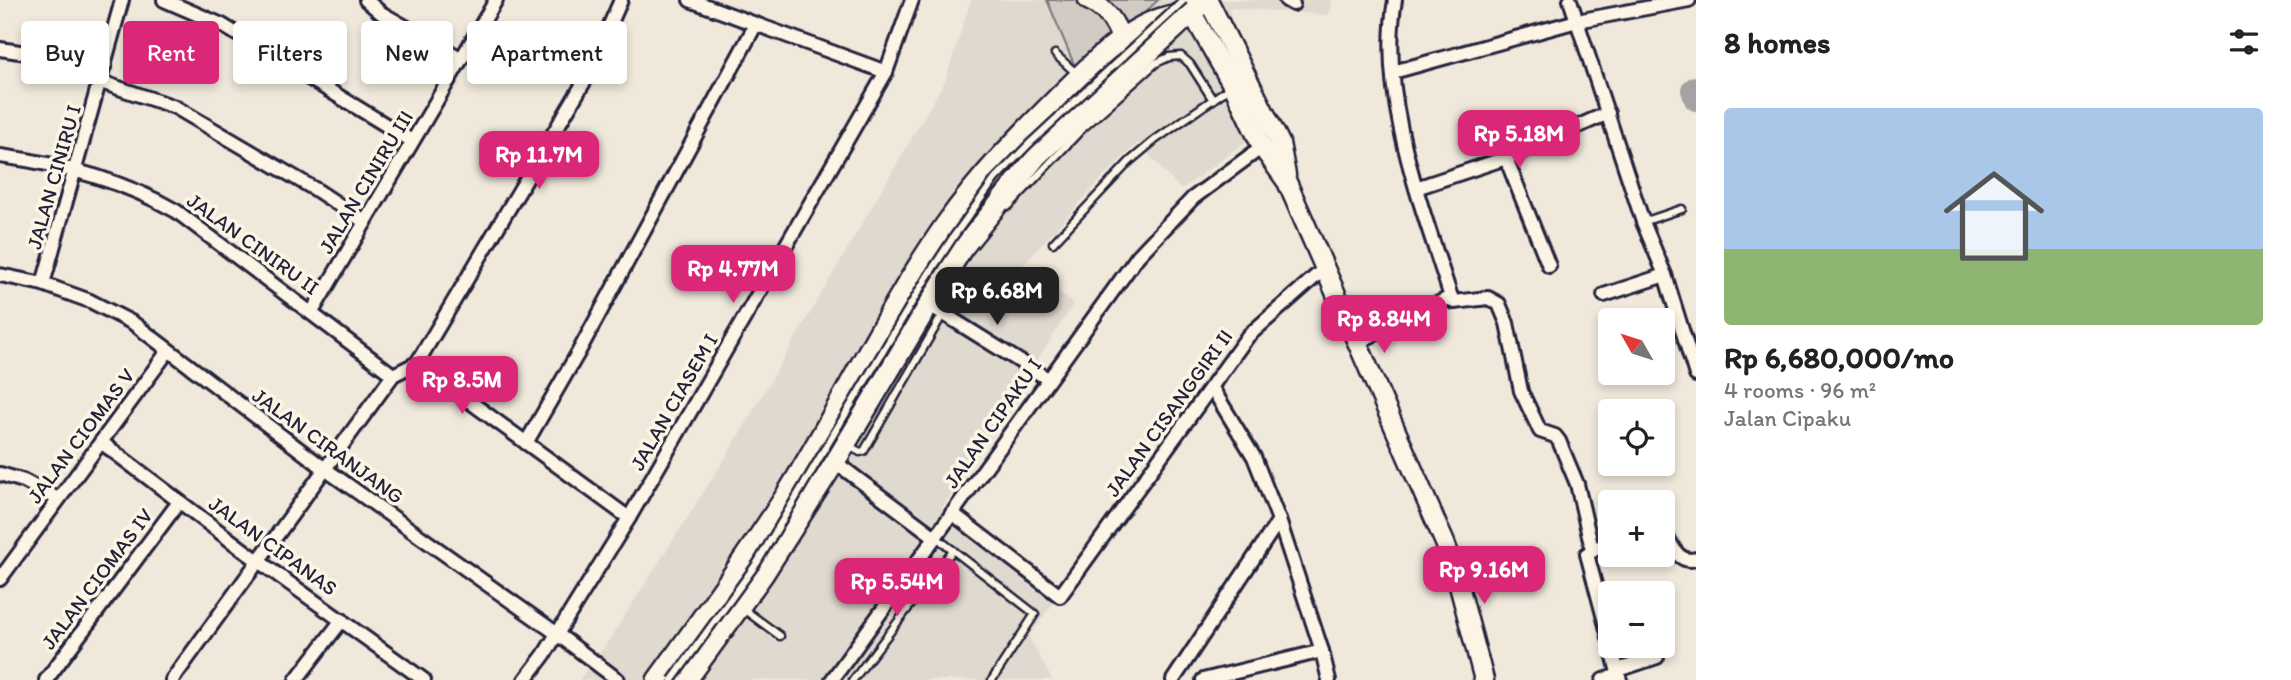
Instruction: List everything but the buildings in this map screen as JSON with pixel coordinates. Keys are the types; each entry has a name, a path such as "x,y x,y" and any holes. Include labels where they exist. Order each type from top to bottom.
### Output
{"main road":[{"path":"1088,0 1110,16 1116,24 1129,69"},
{"path":"657,680 744,559 785,496 944,226 977,182 1079,76 1122,39 1137,28 1196,3"},
{"path":"687,680 741,607 936,308 962,249 1024,181 1037,156 1107,99 1129,69 1196,3"},
{"path":"1196,3 1262,147 1287,182 1445,543 1484,680"},
{"path":"1196,3 1280,143 1287,182"},
{"path":"1004,204 1010,156 1021,134"},
{"path":"913,278 919,270 962,249"},
{"path":"785,496 820,479 840,453 858,368"},
{"path":"699,663 701,618"},
{"path":"680,649 722,633"}],"street":[{"name":"JALAN CINIRU I","path":"109,50 122,0"},
{"path":"164,0 222,24 412,141"},
{"path":"366,0 381,13 462,59"},
{"name":"JALAN CINIRU III","path":"312,312 496,0"},
{"path":"172,680 393,375 417,363 587,77 621,0"},
{"path":"691,0 886,72"},
{"name":"JALAN CIASEM I","path":"526,680 544,656 629,519 886,72 912,0"},
{"path":"1395,0 1391,35 1401,125 1416,188 1451,297 1454,302 1488,299 1499,304 1507,323 1521,391 1540,431 1555,436 1559,441 1577,484 1592,549"},
{"path":"1570,0 1643,222 1665,275 1696,375"},
{"path":"1393,72 1577,21 1689,0"},
{"path":"526,443 578,353 756,24"},
{"path":"0,49 21,52"},
{"name":"JALAN CINIRU I","path":"43,284 100,84"},
{"path":"107,84 175,107 318,191 365,222"},
{"path":"1416,188 1506,158 1608,113"},
{"name":"JALAN CIPAKU I","path":"832,680 1152,239 1194,198 1262,147"},
{"name":"JALAN CINIRU II","path":"0,156 76,170 144,192 176,211 393,375"},
{"path":"1506,158 1549,266"},
{"name":"JALAN CISANGGIRI II","path":"952,513 1060,596 1248,336 1325,268"},
{"name":"JALAN CIRANJANG","path":"0,275 43,284 112,311 132,323 325,469 618,680"},
{"path":"1604,295 1665,275"},
{"path":"1357,342 1451,297"},
{"path":"936,308 1048,379"},
{"name":"JALAN CIOMAS V","path":"0,579 169,351"},
{"path":"417,363 629,519"},
{"path":"1212,388 1254,457 1279,520 1329,680"},
{"name":"JALAN CIPANAS","path":"101,442 416,678"},
{"path":"840,453 935,537"},
{"path":"0,474 24,481 58,499"},
{"name":"JALAN CIOMAS IV","path":"47,680 179,502"},
{"path":"1173,680 1279,520"},
{"path":"1598,546 1587,554 1598,597"},
{"path":"1675,549 1683,559 1696,559"},
{"path":"296,680 342,620"},
{"path":"1203,680 1322,651"},
{"path":"1615,658 1619,675"},
{"path":"1603,680 1655,658"}],"lane":[{"path":"672,680 757,563 927,277 988,188 1029,144 1196,3"},
{"path":"1055,54 1079,76"},
{"path":"1107,99 1156,64 1170,57 1181,56 1190,64 1213,100"},
{"path":"1053,243 1130,161 1156,139 1233,86"},
{"path":"1643,222 1682,209"},
{"path":"965,294 952,277 953,269 997,219"},
{"path":"935,537 1035,614 992,680"},
{"path":"853,680 953,550"},
{"path":"741,607 780,636"}],"shaded area":[{"path":"971,0 1331,0 1329,15 1229,8 1236,43 1275,119 1181,190 1138,143 1021,267 1074,303 942,508 1059,595 1029,637 1052,680 579,680 610,639 731,449 945,81"},
{"path":"1047,0 1158,0 1079,76"}],"waterway":[{"path":"1696,88 1693,90 1696,99"}]}
